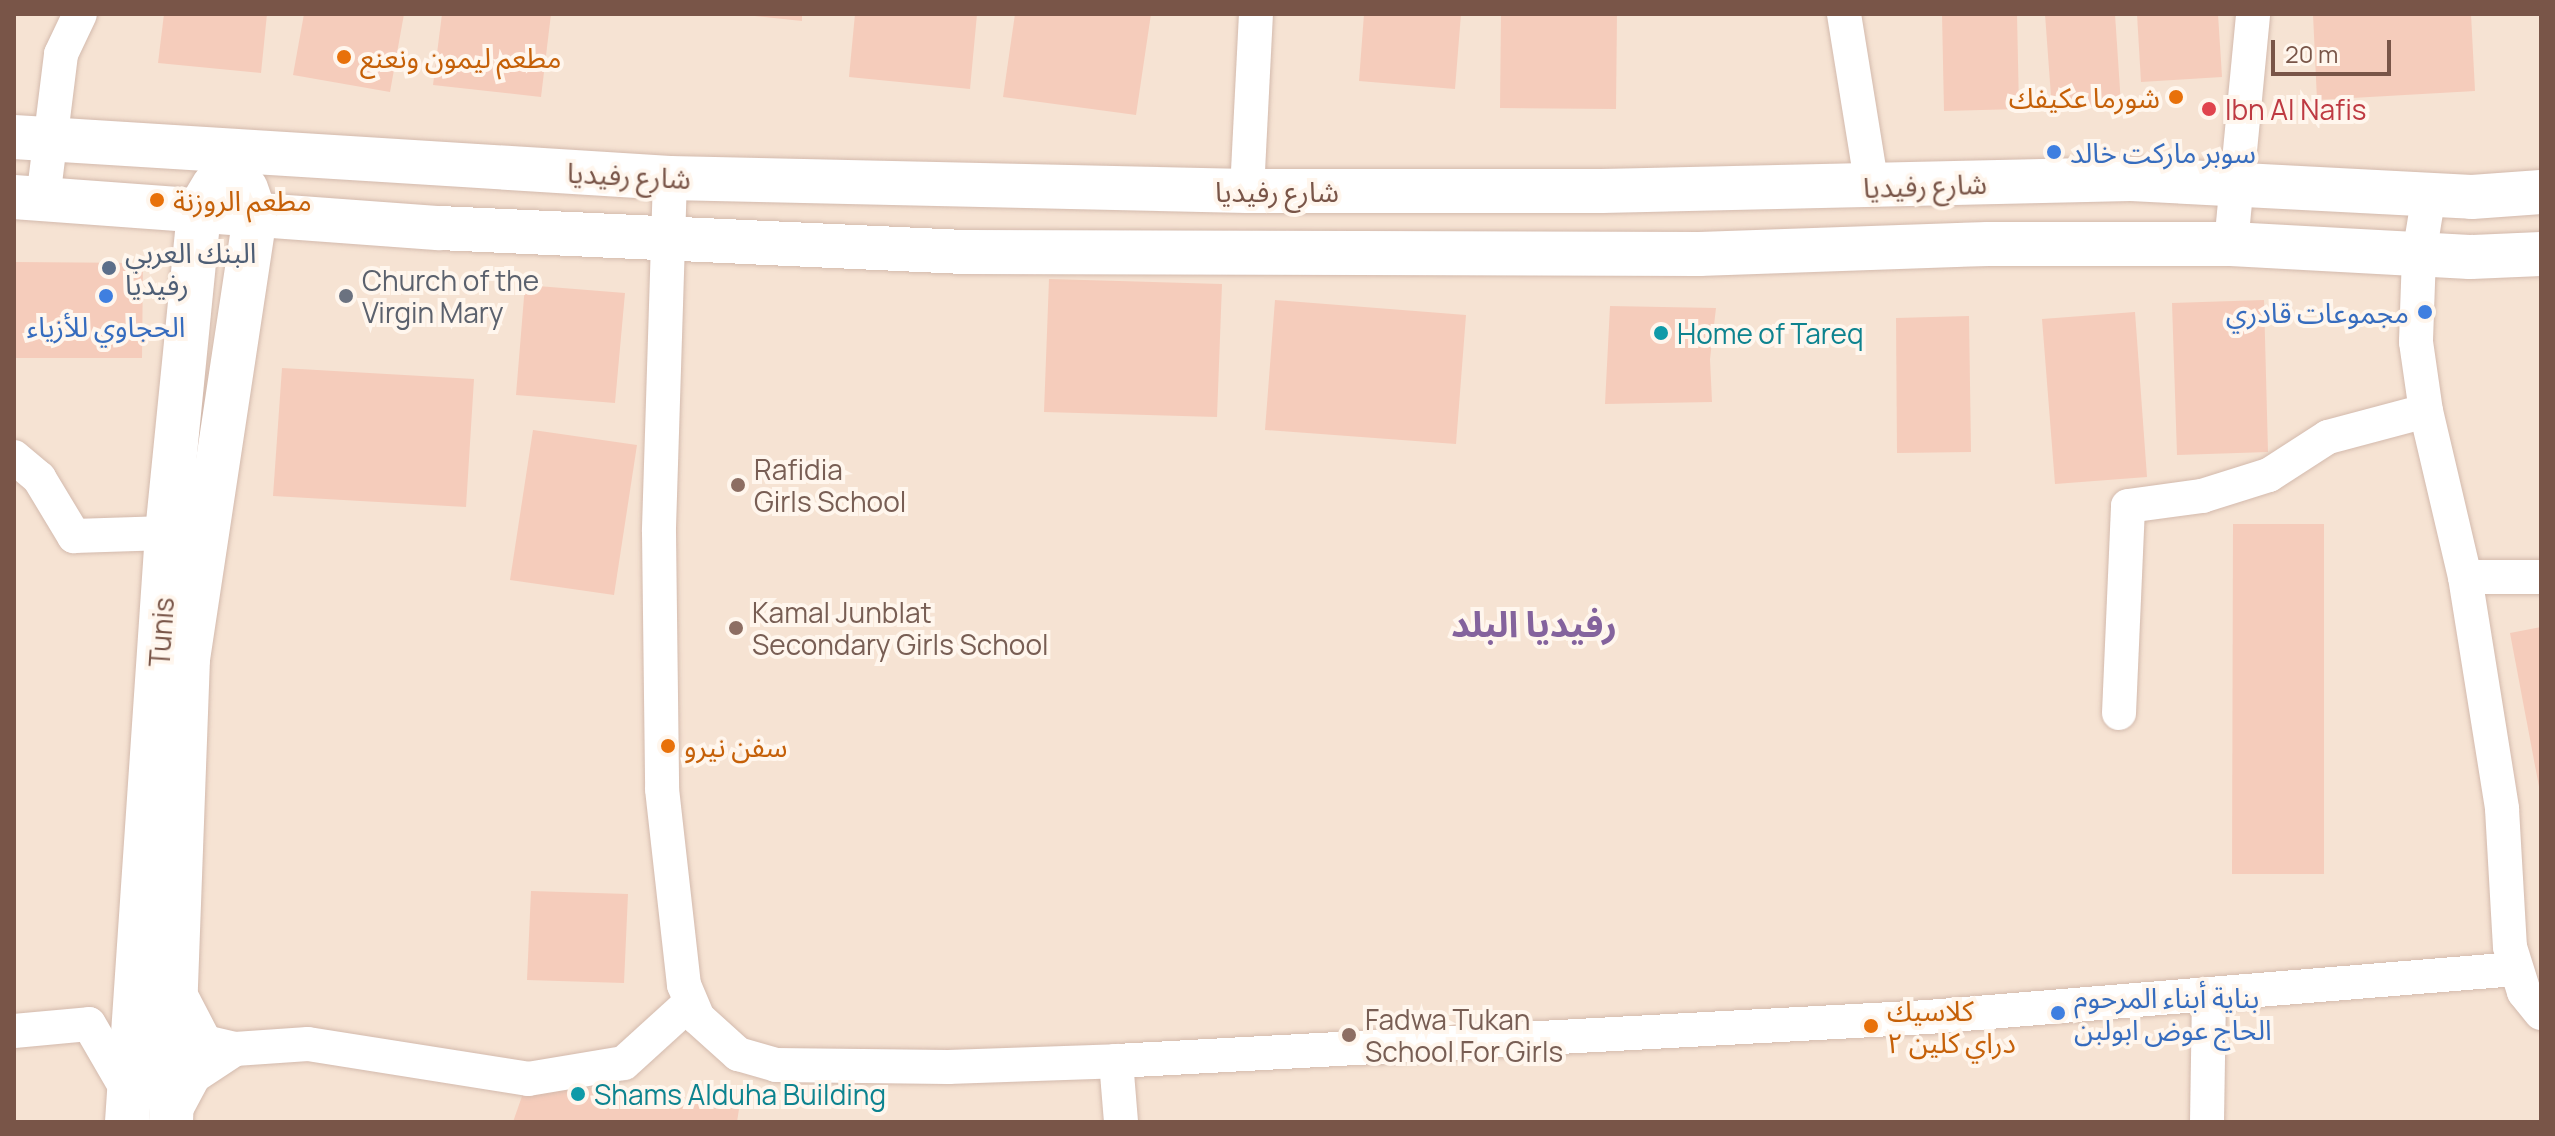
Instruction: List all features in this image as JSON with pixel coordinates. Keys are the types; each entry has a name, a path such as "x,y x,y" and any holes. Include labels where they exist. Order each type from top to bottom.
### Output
{"main road":[{"name":"شارع رفيديا","path":"32,138 670,178 1247,191 1872,187 2131,179 2429,194 2541,192"},
{"name":"Tunis","path":"128,1108 156,987 167,533 199,210 234,153"},
{"path":"171,1120 156,987 188,659 255,215 234,153"},
{"path":"29,198 255,215 965,252 1699,254 1988,244 2231,244 2419,255 2541,254"}],"street":[{"path":"29,198 32,138 61,54 80,14"},
{"path":"1247,191 1256,14"},
{"path":"1844,14 1872,187"},
{"path":"2231,244 2253,14"},
{"path":"670,178 659,532 662,789 684,985 690,1003 723,1044 754,1061 776,1065 948,1067 1116,1061 1928,1017 2515,969"},
{"path":"2429,194 2419,255 2416,342 2426,411 2465,577 2502,809 2515,969 2524,992 2541,1013"},
{"path":"2119,713 2128,506 2202,496 2269,475 2328,437 2426,411"},
{"path":"14,457 39,478 74,536 167,533"},
{"path":"2465,577 2541,577"},
{"path":"14,1031 89,1024 156,987 205,1042 235,1049 308,1044 528,1079 624,1063 690,1003"},
{"path":"2207,1122 2209,996"},
{"path":"89,1024 128,1108"},
{"path":"171,1120 194,1076 235,1049"},
{"path":"1116,1061 1121,1122"}],"shaded area":[{"path":"14,14 2541,14 2541,1122 14,1122"}],"building":[{"path":"164,14 267,14 261,73 158,63"},
{"path":"304,14 404,14 390,92 293,75"},
{"path":"442,14 551,14 541,97 433,85"},
{"path":"736,14 802,14 802,21"},
{"path":"855,14 977,14 970,89 849,77"},
{"path":"1015,14 1151,14 1136,115 1003,97"},
{"path":"1364,14 1461,14 1455,89 1359,81"},
{"path":"1501,14 1617,14 1616,109 1500,108"},
{"path":"1942,14 2017,14 2019,109 1944,111"},
{"path":"2045,14 2115,14 2121,105 2052,110"},
{"path":"2137,14 2218,14 2222,77 2141,82"},
{"path":"2313,14 2471,14 2475,91 2317,100"},
{"path":"14,262 143,263 142,358 14,358"},
{"path":"1049,279 1222,284 1217,417 1044,412"},
{"path":"525,285 625,293 615,403 516,395"},
{"path":"1275,300 1466,315 1456,444 1265,430"},
{"path":"2264,300 2268,452 2177,455 2172,303"},
{"name":"Home of Tareq","path":"1610,306 1716,308 1710,359 1712,402 1605,404"},
{"path":"2135,312 2147,477 2055,484 2042,319"},
{"path":"1969,316 1971,452 1897,453 1896,318"},
{"path":"282,368 474,379 466,507 273,496"},
{"path":"533,430 637,445 614,595 510,580"},
{"path":"2233,524 2324,524 2324,874 2232,874"},
{"path":"2541,627 2541,792 2540,792 2510,633"},
{"path":"531,891 628,894 624,983 527,980"},
{"name":"Shams Alduha Building","path":"528,1079 739,1109 737,1122 513,1122"}],"place":[{"name":"مطعم ليمون ونعنع","path":"344,57"},
{"name":"شورما عكيفك","path":"2176,97"},
{"name":"Ibn Al Nafis","path":"2209,109"},
{"name":"سوبر مارکت خالد","path":"2054,152"},
{"name":"مطعم الروزنة","path":"157,200"},
{"name":"البنك العربي رفيديا","path":"109,268"},
{"name":"الحجاوي للأزياء","path":"106,296"},
{"name":"Church of the Virgin Mary","path":"346,296"},
{"name":"مجموعات قادري","path":"2425,312"},
{"name":"Home of Tareq","path":"1661,333"},
{"name":"Rafidia Girls School","path":"738,485"},
{"name":"Kamal Junblat Secondary Girls School","path":"736,628"},
{"name":"سفن نيرو","path":"668,746"},
{"name":"بناية أبناء المرحوم الحاج عوض ابولبن","path":"2058,1013"},
{"name":"كلاسيك دراي كلين ٢","path":"1871,1026"},
{"name":"Fadwa Tukan School For Girls","path":"1349,1035"},
{"name":"Shams Alduha Building","path":"578,1094"}],"district":[{"name":"رفيديا البلد","path":"1534,624"}]}
